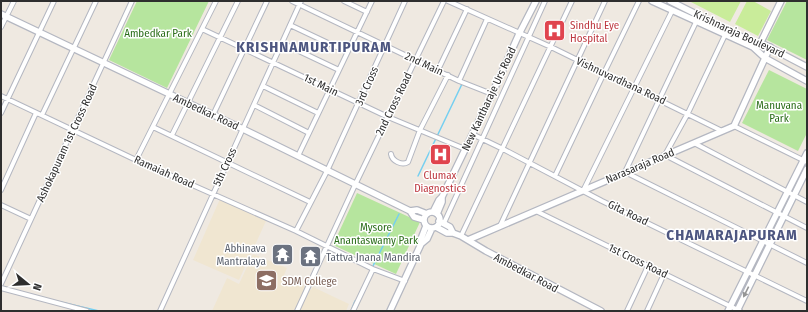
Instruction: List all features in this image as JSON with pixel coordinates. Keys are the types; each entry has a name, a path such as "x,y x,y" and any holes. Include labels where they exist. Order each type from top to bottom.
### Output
{"street":[{"path":"1,27 4,15 14,1"},
{"path":"1,114 54,1"},
{"path":"42,115 96,1"},
{"name":"Ashokapuram 1st Cross Road","path":"1,284 132,1"},
{"path":"136,160 216,1"},
{"path":"172,135 238,1"},
{"path":"213,115 267,1"},
{"name":"2nd Main","path":"292,1 300,3 459,81 492,94"},
{"path":"344,1 367,12"},
{"path":"298,156 372,1"},
{"name":"3rd Cross","path":"296,231 359,103 405,1"},
{"name":"2nd Cross Road","path":"297,311 355,185 444,1"},
{"name":"Vishnuvardhana Road","path":"448,1 551,47 722,131"},
{"name":"New Kantharaje Urs Road","path":"430,225 432,214 492,94 519,34 536,1"},
{"path":"442,222 482,139 544,1"},
{"path":"461,236 572,1"},
{"path":"500,226 605,1"},
{"path":"555,176 639,1"},
{"name":"Krishnaraja Boulevard","path":"652,1 753,47 765,58 807,81"},
{"name":"Krishnaraja Boulevard","path":"670,1 756,44 770,48 807,67"},
{"path":"757,51 781,1"},
{"name":"5th Cross","path":"160,311 300,3"},
{"path":"438,70 467,9"},
{"path":"583,191 672,11"},
{"name":"Ambedkar Road","path":"4,15 327,170 410,211 414,217 430,225 447,233 453,233 461,236 486,251 601,311"},
{"path":"459,81 487,19"},
{"path":"696,22 625,172 807,263"},
{"path":"290,25 347,52"},
{"name":"1st Main","path":"202,29 388,117 465,149"},
{"path":"725,35 688,113 665,155 807,228"},
{"path":"282,43 339,70"},
{"path":"770,48 734,126 805,161"},
{"path":"391,154 392,159 401,164 406,164 408,162 420,130 448,75"},
{"path":"263,86 318,113"},
{"name":"Ramaiah Road","path":"1,96 136,160 296,231 366,265 405,281"},
{"path":"254,106 308,133"},
{"path":"1,190 36,113"},
{"name":"Narasaraja Road","path":"468,240 734,126"},
{"path":"153,127 310,202"},
{"name":"Gita Road","path":"472,134 583,191 807,301"},
{"path":"694,143 807,202"},
{"path":"729,309 787,192 805,161 807,152"},
{"path":"738,311 769,244 807,169"},
{"path":"1,205 31,219"},
{"name":"Ambedkar Road","path":"410,211 417,210 432,214"},
{"name":"1st Cross Road","path":"536,211 664,274 729,309 738,311"},
{"path":"432,214 442,222"},
{"path":"390,311 421,244 421,239 430,225 442,222"},
{"name":"Ambedkar Road","path":"442,222 450,227 453,233"},
{"path":"627,311 648,266"},
{"path":"353,311 375,269"},
{"path":"647,311 664,274"},
{"path":"1,288 87,311"}],"shaded area":[{"path":"220,199 266,221 239,280 193,260"},
{"name":"SDM College","path":"253,254 287,268 284,275 311,290 313,287 349,304 346,311 212,311 227,278 239,284"}],"green space":[{"name":"Ambedkar Park","path":"137,1 209,1 167,88 109,60"},
{"path":"689,1 741,1 730,22"},
{"path":"747,1 753,1 771,11 758,36 735,24"},
{"path":"787,1 807,1 807,60 767,40"},
{"name":"Manuvana Park","path":"769,70 807,89 807,133 798,151 742,123"},
{"name":"Mysore Anantaswamy Park","path":"357,193 420,222 396,274 333,245"}],"waterway":[{"path":"418,176 462,84"},
{"path":"372,268 399,214"},
{"path":"56,301 99,311"},
{"path":"351,311 355,301"}],"place":[{"name":"Sindhu Eye Hospital","path":"554,31"},
{"name":"Clumax Diagnostics","path":"440,155"},
{"name":"Abhinava Mantralaya","path":"282,254"},
{"name":"Tattva Jnana Mandira","path":"311,257"},
{"name":"SDM College","path":"267,281"}],"district":[{"name":"KRISHNAMURTIPURAM","path":"314,47"},
{"name":"CHAMARAJAPURAM","path":"732,235"}]}
